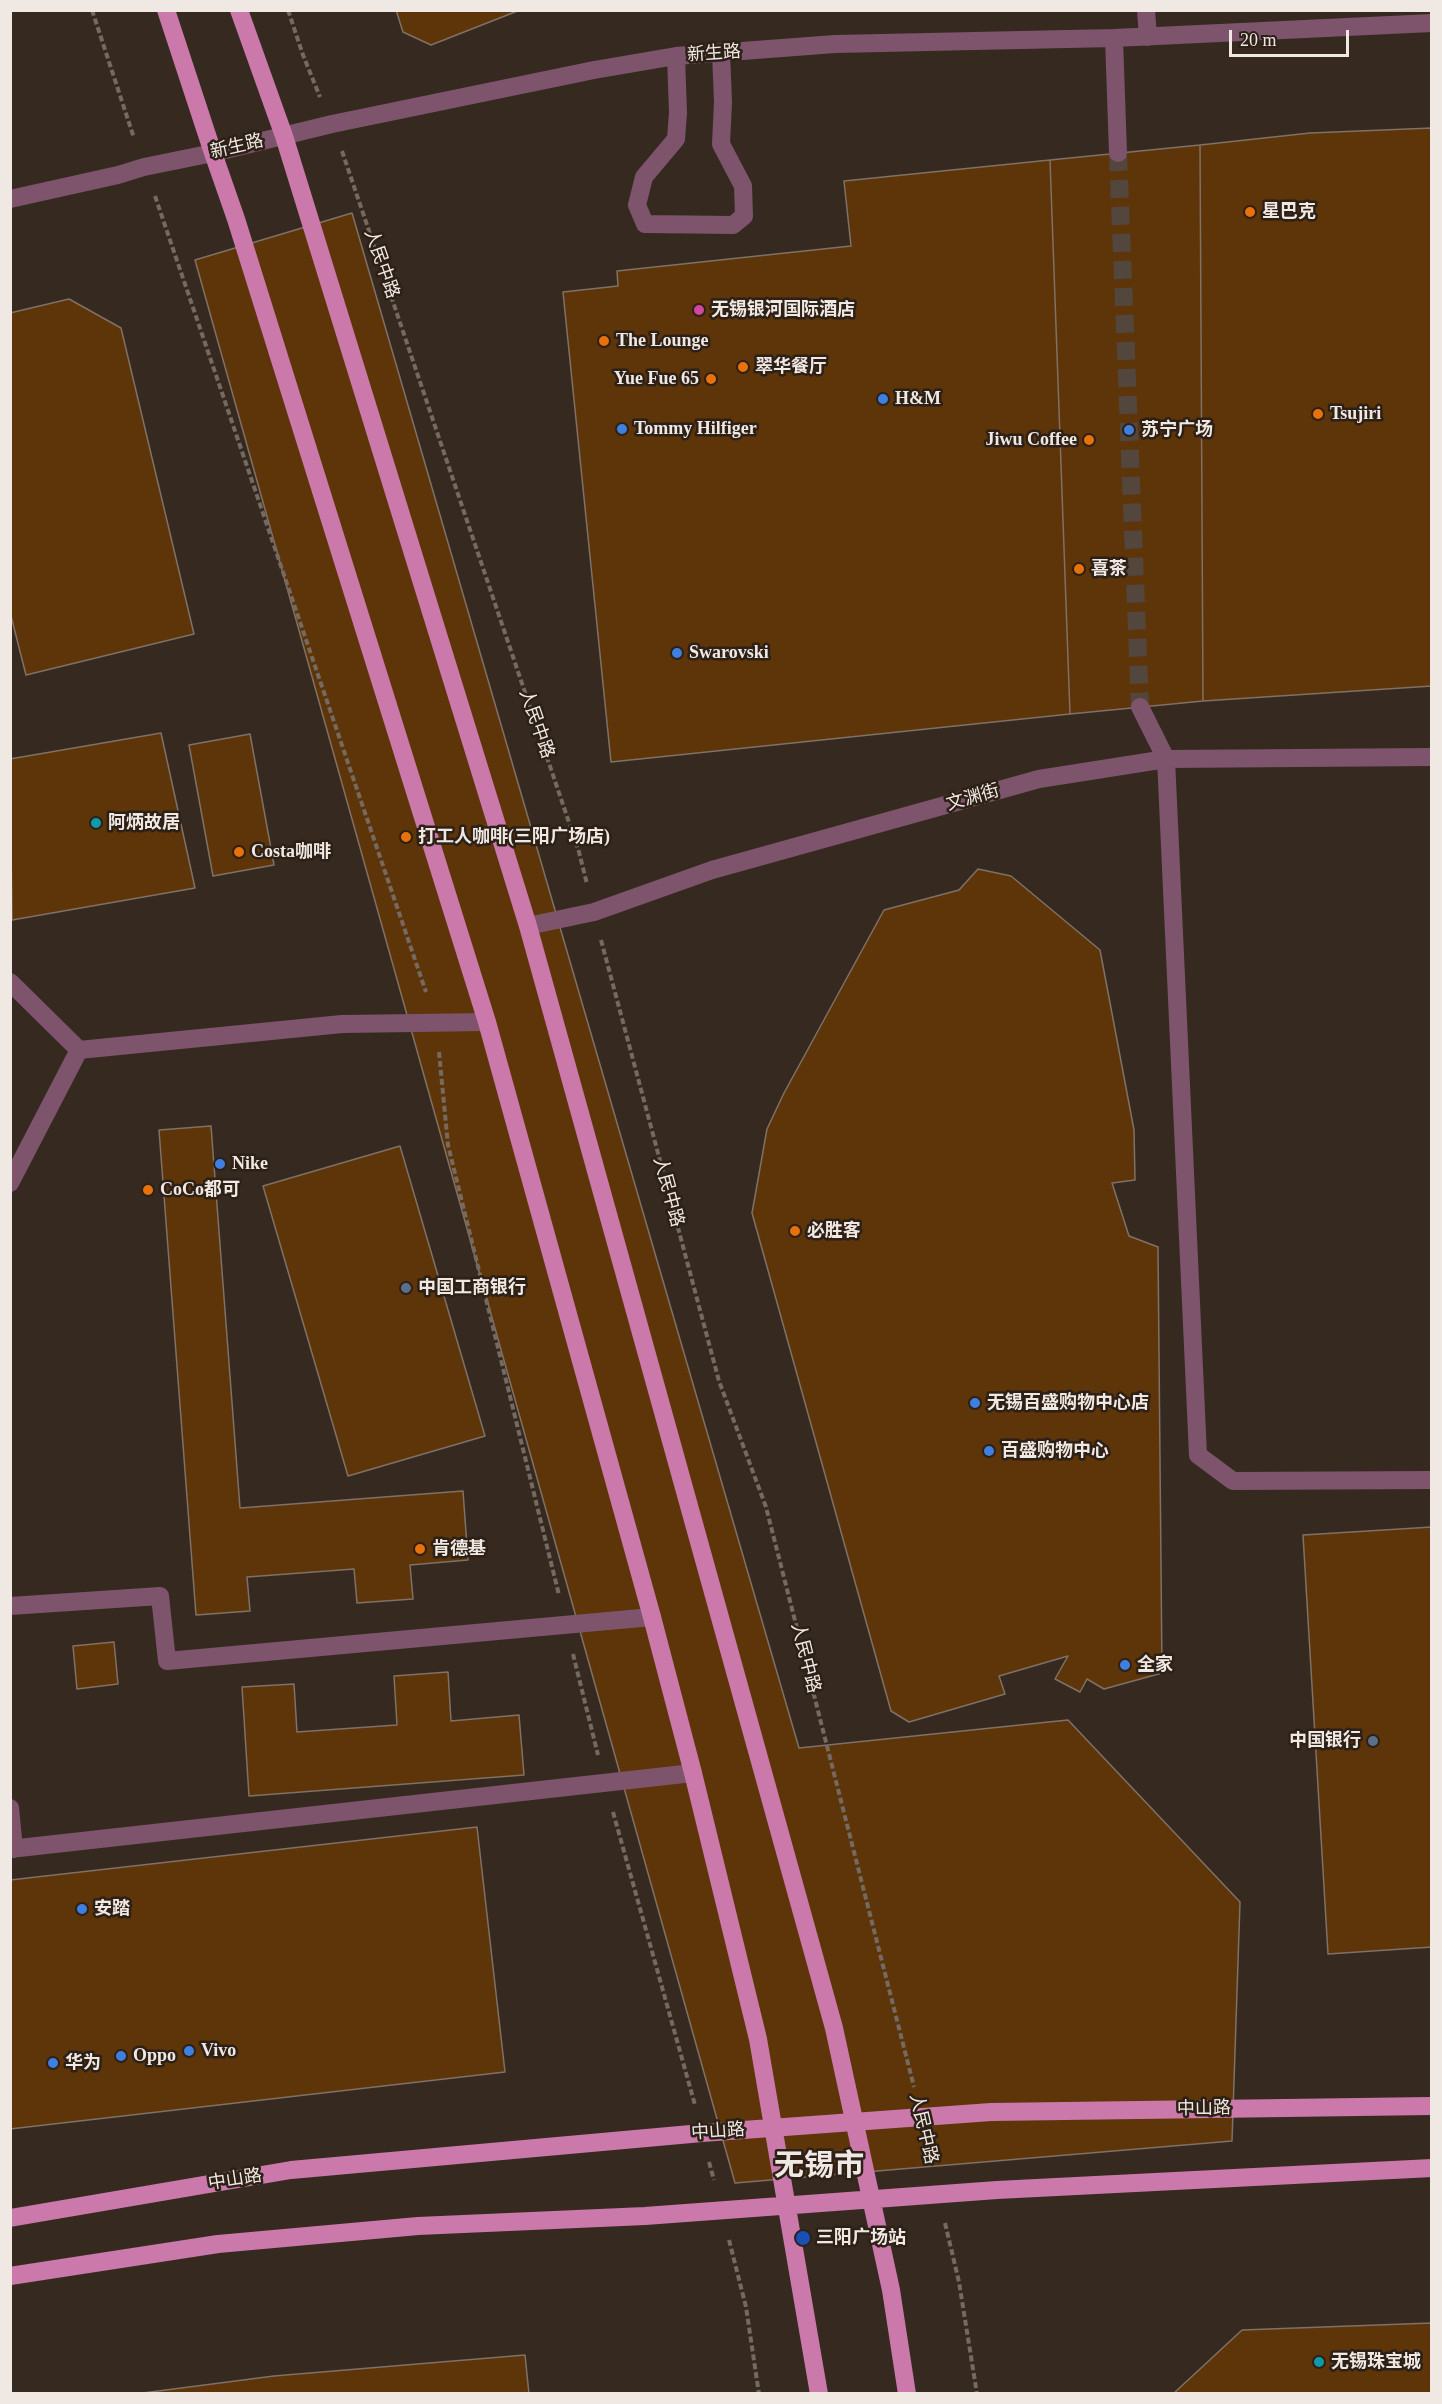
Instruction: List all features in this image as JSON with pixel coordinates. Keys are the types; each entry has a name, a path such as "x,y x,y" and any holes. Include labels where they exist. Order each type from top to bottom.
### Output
{"main road":[{"path":"166,10 237,219 487,1022 652,1617 758,2039 819,2394"},
{"path":"239,10 284,136 528,926 828,2005 891,2290 908,2394"},
{"name":"中山路","path":"10,2218 291,2170 702,2133 991,2112 1431,2106"},
{"path":"10,2276 218,2244 418,2226 645,2216 938,2194 1431,2168"}],"street":[{"path":"1146,10 1148,37"},
{"name":"新生路","path":"10,199 332,124 594,70 676,57 835,44 1148,37 1431,23"},
{"path":"1114,38 1118,153"},
{"path":"676,57 678,113 676,139 644,177 637,205 645,224 733,225 744,216 743,186 721,144 723,102 721,53"},
{"path":"1140,707 1166,759 1198,1455 1233,1482 1431,1480"},
{"name":"文渊街","path":"528,926 594,912 712,870 1039,779 1166,759 1431,757"},
{"path":"10,982 79,1050"},
{"path":"79,1050 342,1024 487,1022"},
{"path":"10,1183 79,1050"},
{"path":"10,1606 160,1596 167,1661 652,1617"},
{"path":"10,1808 12,1849 693,1773"}],"path":[{"path":"92,10 436,1023 448,1145 605,1783 681,2049 746,2307 759,2394"},
{"name":"人民中路","path":"288,10 303,55 353,179 579,852 611,981 719,1381 766,1507 921,2116 959,2282 977,2394"}],"building":[{"path":"396,10 520,10 431,45 403,32"},
{"path":"1432,128 1432,686 1203,701 1200,145 1310,133"},
{"path":"1200,145 1203,701 1070,714 1050,160"},
{"path":"1050,160 1070,714 611,762 563,292 618,286 617,271 851,246 844,181"},
{"name":"三阳广场站","path":"352,213 799,1748 1068,1720 1240,1902 1232,2141 735,2183 195,260"},
{"path":"69,299 121,328 194,634 26,675 10,612 10,313"},
{"name":"阿炳故居","path":"161,733 195,888 12,920 10,759"},
{"path":"250,734 274,865 213,876 189,745"},
{"name":"百盛购物中心","path":"978,869 1011,876 1100,950 1134,1130 1135,1180 1112,1183 1129,1236 1158,1247 1162,1673 1104,1689 1087,1679 1080,1692 1055,1679 1068,1656 999,1676 1005,1694 909,1722 891,1711 752,1213 767,1129 784,1093 884,910 959,890"},
{"path":"211,1126 240,1508 463,1491 468,1560 410,1565 413,1599 357,1603 354,1569 247,1577 250,1611 196,1615 159,1130"},
{"path":"400,1146 485,1436 348,1476 263,1186"},
{"name":"中国银行","path":"1432,1527 1432,1947 1328,1954 1303,1535"},
{"path":"114,1642 118,1684 77,1689 73,1646"},
{"path":"448,1672 451,1721 519,1715 524,1775 249,1796 242,1687 294,1684 297,1732 397,1725 394,1676"},
{"path":"477,1827 505,2072 10,2129 10,1880"},
{"name":"无锡珠宝城","path":"1432,2323 1432,2394 1173,2394 1242,2330"},
{"path":"525,2355 529,2394 135,2394 274,2376"}],"tunnel":[{"path":"1118,153 1140,707"}],"place":[{"name":"星巴克","path":"1250,212"},
{"name":"无锡银河国际酒店","path":"699,310"},
{"name":"The Lounge","path":"604,341"},
{"name":"翠华餐厅","path":"743,367"},
{"name":"Yue Fue 65","path":"711,379"},
{"name":"H&M","path":"883,399"},
{"name":"Tsujiri","path":"1318,414"},
{"name":"Tommy Hilfiger","path":"622,429"},
{"name":"苏宁广场","path":"1129,430"},
{"name":"Jiwu Coffee","path":"1089,440"},
{"name":"喜茶","path":"1079,569"},
{"name":"Swarovski","path":"677,653"},
{"name":"阿炳故居","path":"96,823"},
{"name":"打工人咖啡(三阳广场店)","path":"406,837"},
{"name":"Costa咖啡","path":"239,852"},
{"name":"Nike","path":"220,1164"},
{"name":"CoCo都可","path":"148,1190"},
{"name":"必胜客","path":"795,1231"},
{"name":"中国工商银行","path":"406,1288"},
{"name":"无锡百盛购物中心店","path":"975,1403"},
{"name":"百盛购物中心","path":"989,1451"},
{"name":"肯德基","path":"420,1549"},
{"name":"全家","path":"1125,1665"},
{"name":"中国银行","path":"1373,1741"},
{"name":"安踏","path":"82,1909"},
{"name":"Vivo","path":"189,2051"},
{"name":"Oppo","path":"121,2056"},
{"name":"华为","path":"53,2063"},
{"name":"三阳广场站","path":"803,2238"},
{"name":"无锡珠宝城","path":"1319,2362"}],"district":[{"name":"无锡市","path":"819,2167"}]}
